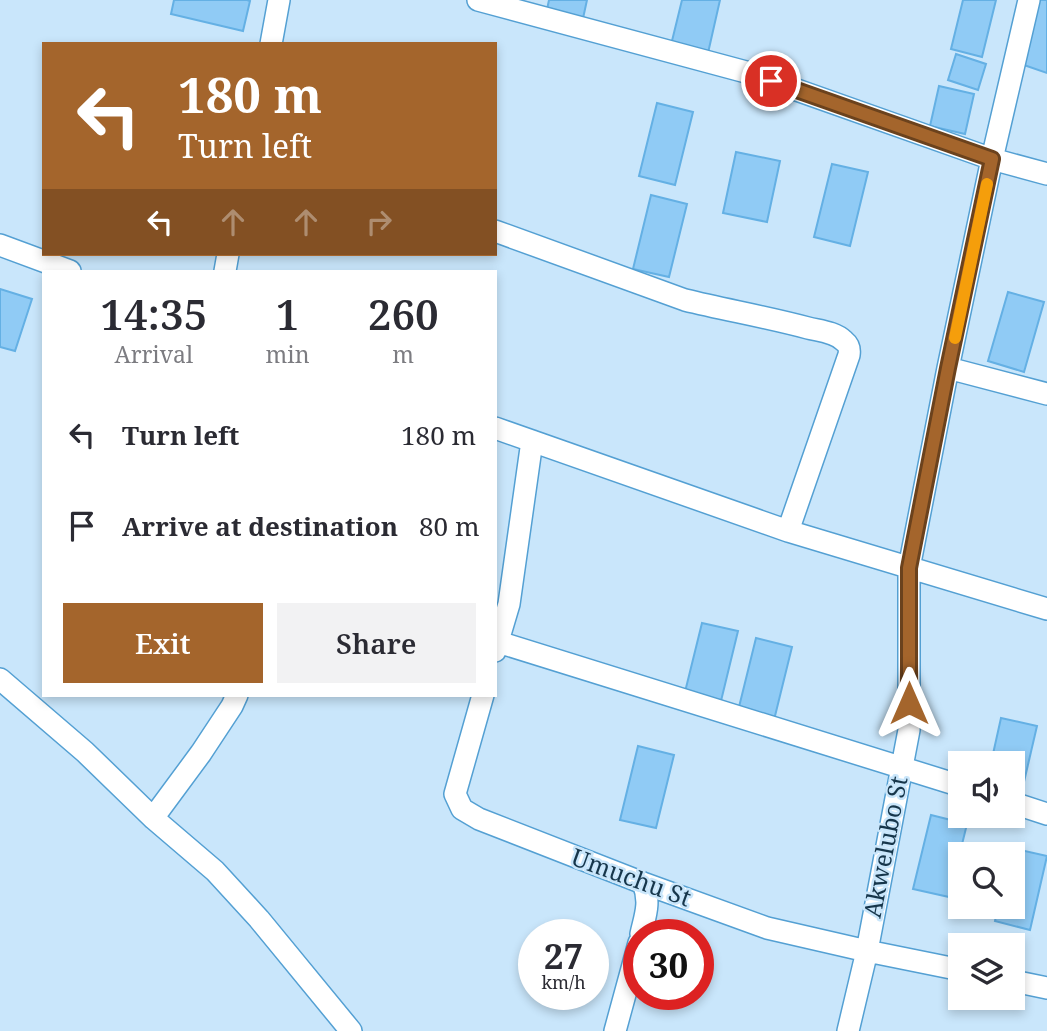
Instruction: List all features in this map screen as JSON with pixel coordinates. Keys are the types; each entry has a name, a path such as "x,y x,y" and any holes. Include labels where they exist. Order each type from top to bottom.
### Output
{"street":[{"path":"271,42 279,0"},
{"path":"478,0 746,72 992,159 1047,174"},
{"name":"Akwelubo St","path":"848,1031 867,951 909,730 909,568 992,159 1030,0"},
{"path":"497,231 685,300 768,317 834,335 847,342 849,355 788,531"},
{"path":"0,245 66,270"},
{"path":"948,368 1047,394"},
{"path":"497,429 788,531 1047,609"},
{"path":"532,441 509,604 497,646 948,782"},
{"path":"0,679 85,752 153,818 215,871 351,1031"},
{"path":"153,818 201,753 236,697"},
{"name":"Umuchu St","path":"482,697 455,794 463,809 479,819 767,928 948,967"},
{"path":"1025,807 1047,814"},
{"path":"643,883 647,894 644,919"},
{"path":"1025,983 1047,988"},
{"path":"615,1031 623,1002"}],"building":[{"path":"174,0 250,1 243,31 171,14"},
{"path":"549,0 587,0 582,23 546,14"},
{"path":"682,0 720,0 708,53 671,45"},
{"path":"963,0 996,0 982,57 951,49"},
{"path":"1037,0 1047,0 1047,73 1024,65"},
{"path":"956,54 986,64 978,90 948,80"},
{"path":"939,86 974,94 965,134 930,126"},
{"path":"657,103 693,112 675,185 639,176"},
{"path":"736,152 780,161 767,222 723,213"},
{"path":"832,164 868,172 850,246 814,237"},
{"path":"651,195 687,204 669,277 633,269"},
{"path":"0,289 32,299 15,351 0,347"},
{"path":"1008,292 1044,302 1024,372 988,361"},
{"path":"702,623 738,631 720,705 684,696"},
{"path":"756,638 792,647 774,720 738,711"},
{"path":"1001,718 1037,726 1025,778 1025,751 994,751"},
{"path":"638,746 674,755 656,828 620,820"},
{"path":"931,815 948,819 948,828 966,828 963,842 948,842 948,897 913,889"},
{"path":"1025,851 1047,856 1030,930 995,921 1025,919"}],"slow traffic":[{"path":"955,338 987,184"}],"route":[{"path":"771,81 992,159 909,568 909,703"}]}
